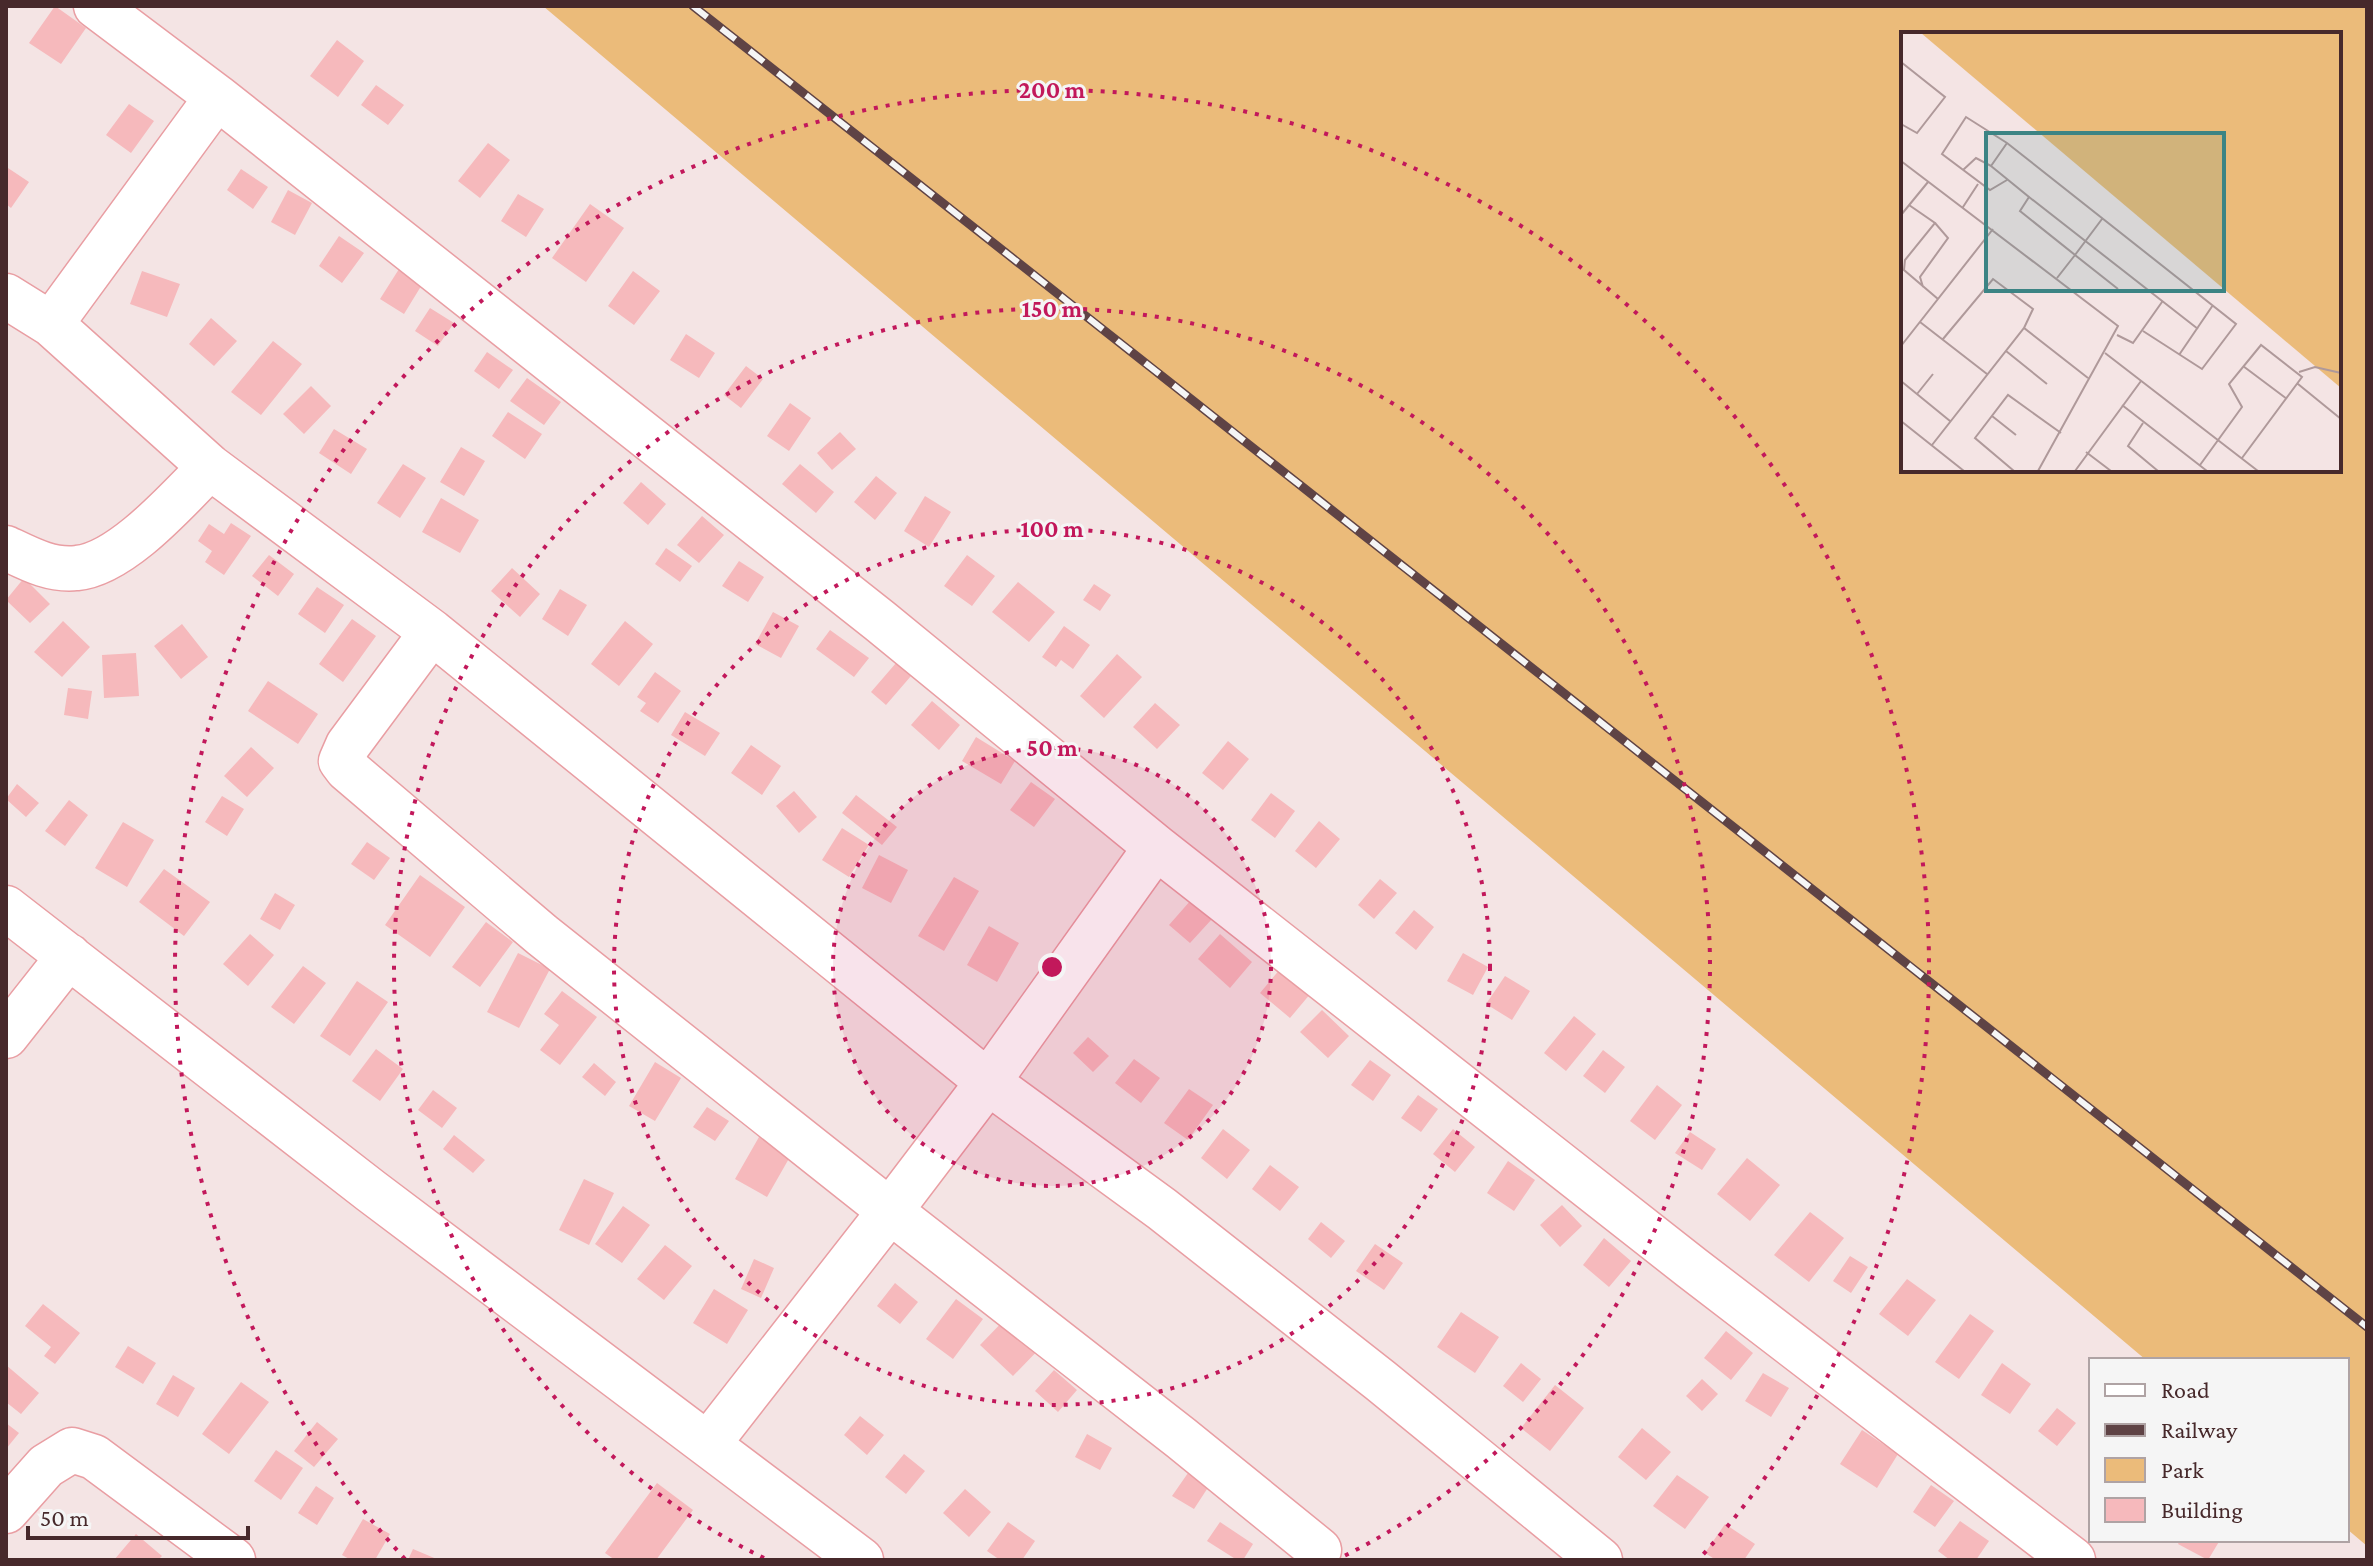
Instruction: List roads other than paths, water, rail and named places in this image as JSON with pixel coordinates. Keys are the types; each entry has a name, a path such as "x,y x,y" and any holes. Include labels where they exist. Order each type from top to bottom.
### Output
{"street":[{"path":"96,6 217,97 880,621 1156,847 1692,1268 2073,1560"},
{"path":"51,324 217,97"},
{"path":"6,296 51,324 210,467 432,632 988,1082 1199,1237 1600,1560"},
{"path":"6,548 42,565 78,568 109,556 149,528 210,467"},
{"path":"432,632 348,745 341,761 347,769 542,935 1319,1550"},
{"path":"708,1444 988,1082 1156,847"},
{"path":"6,908 371,1191 861,1560"},
{"path":"6,1036 69,956"},
{"path":"6,1511 46,1466 72,1450 94,1457 233,1560"}],"railway":[{"path":"693,6 2367,1327"}]}
